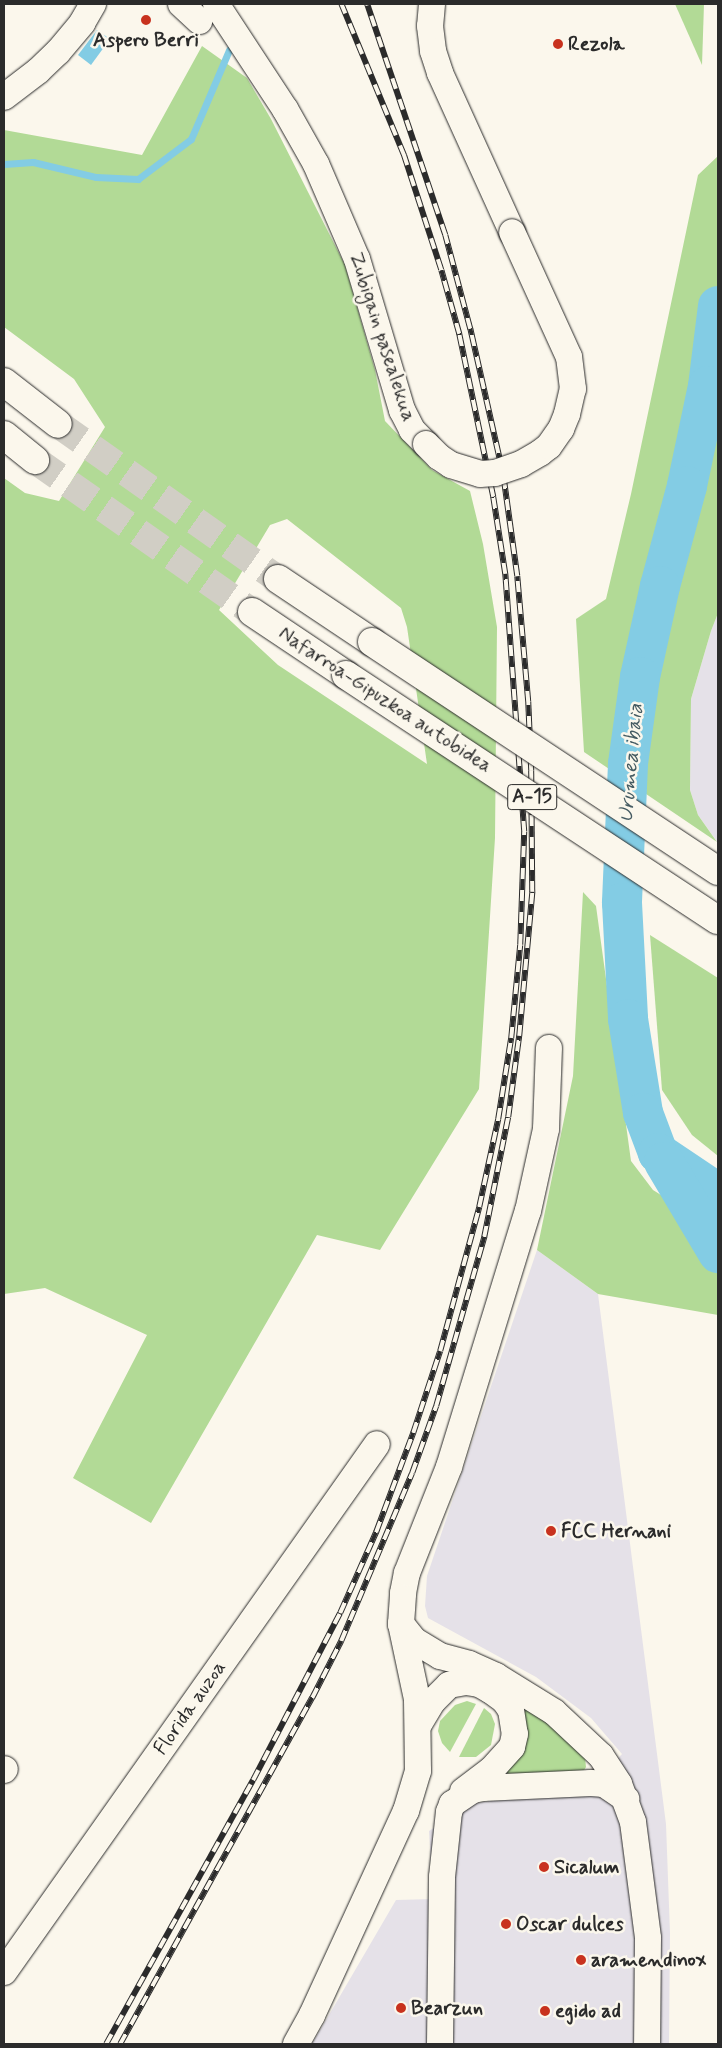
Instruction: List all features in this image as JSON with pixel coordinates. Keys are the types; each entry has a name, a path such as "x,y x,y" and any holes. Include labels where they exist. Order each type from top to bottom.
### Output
{"highway":[{"path":"4,382 58,424"},
{"path":"4,436 35,460"},
{"name":"Nafarroa-Gipuzkoa autobidea","path":"278,579 718,871"},
{"name":"Nafarroa-Gipuzkoa autobidea","path":"252,612 718,920"}],"street":[{"path":"4,97 38,71 58,52 82,23 93,4"},
{"name":"Zubigain pasealekua","path":"199,10 285,109 316,164 357,259 402,410 412,430 439,457 451,465 480,474 495,473 521,464 549,446 561,429 567,414 573,388 569,357 440,73 433,51 430,26 432,4"},
{"path":"296,2044 312,2014 406,1811 418,1772 419,1724 414,1676 401,1624 402,1600 408,1573 449,1467 528,1211 546,1129 549,1048"},
{"name":"Florida auzoa","path":"4,1972 377,1444"},
{"path":"401,1624 415,1641 440,1656 496,1676 554,1712 601,1756 620,1784 633,1822 648,1938 647,2044"},
{"path":"414,1676 439,1664 457,1661"},
{"path":"414,1676 443,1691"},
{"path":"419,1724 433,1701 449,1686 458,1683 479,1684 504,1700 512,1710 515,1734 512,1747 491,1770 467,1786 452,1804 449,1812 442,1877 440,2044"},
{"path":"452,1804 473,1790 484,1788 591,1783 604,1784 615,1789 626,1799"}],"shaded area":[{"path":"718,613 718,843 698,815 690,790 691,699"},
{"path":"537,1250 598,1294 666,1824 670,1933 669,2044 312,2044 396,1900 433,1899 429,1831 471,1804 502,1799 586,1794 622,1754 591,1718 536,1677 428,1618 425,1606 427,1576"}],"green space":[{"path":"675,4 704,4 702,65"},
{"path":"202,46 247,78 271,119 345,265 375,370 385,421 432,470 470,491 483,544 497,627 495,838 479,1089 380,1250 317,1235 151,1523 73,1478 147,1335 45,1288 4,1294 4,478 25,493 59,501 105,427 74,379 4,327 4,130 142,155","holes":["287,519 401,608 407,627 427,764 278,665 219,610 270,525"]},
{"path":"718,156 718,613 691,699 690,790 698,815 717,842 584,752 576,619 606,599 631,494 698,175"},
{"path":"583,892 596,906 631,1161 653,1190 718,1231 718,1315 598,1294 537,1250 573,1076"},
{"path":"650,935 718,978 718,1156 692,1135 662,1090"},
{"path":"515,1695 535,1706 585,1758 586,1767 583,1772 501,1776"},
{"path":"467,1701 476,1704 450,1752 442,1743 438,1731 440,1721 455,1705"},
{"path":"484,1708 491,1714 495,1724 491,1745 476,1757 459,1757"}],"water":[{"path":"97,30 110,39 91,65 78,55"}],"waterway":[{"path":"4,164 33,162 96,177 138,179 191,139 229,50"},
{"name":"Urumea ibaia","path":"718,306 708,386 687,486 660,586 640,677 628,764 622,903 628,1019 643,1113 658,1153 718,1193"},
{"path":"664,1162 718,1253"}],"tunnel":[{"path":"58,424 278,579"},
{"path":"35,460 252,612"}],"railway":[{"path":"106,2044 253,1780 340,1613 376,1532 413,1433 440,1351 479,1207 498,1119 511,1038 520,945 524,832 505,574 493,497 459,334 441,270 404,156 341,4"},
{"path":"120,2044 312,1698 341,1641 412,1473 436,1406 484,1237 508,1117 519,1036 532,892 531,771 528,702 517,576 503,475 470,329 445,235 367,4"}],"place":[{"name":"Aspero Berri","path":"146,20"},
{"name":"Rezola","path":"558,44"},
{"name":"FCC Hernani","path":"551,1531"},
{"name":"Sicalum","path":"544,1867"},
{"name":"Oscar dulces","path":"506,1924"},
{"name":"aramendinox","path":"581,1960"},
{"name":"Bearzun","path":"401,2008"},
{"name":"egido ad","path":"545,2011"}]}
